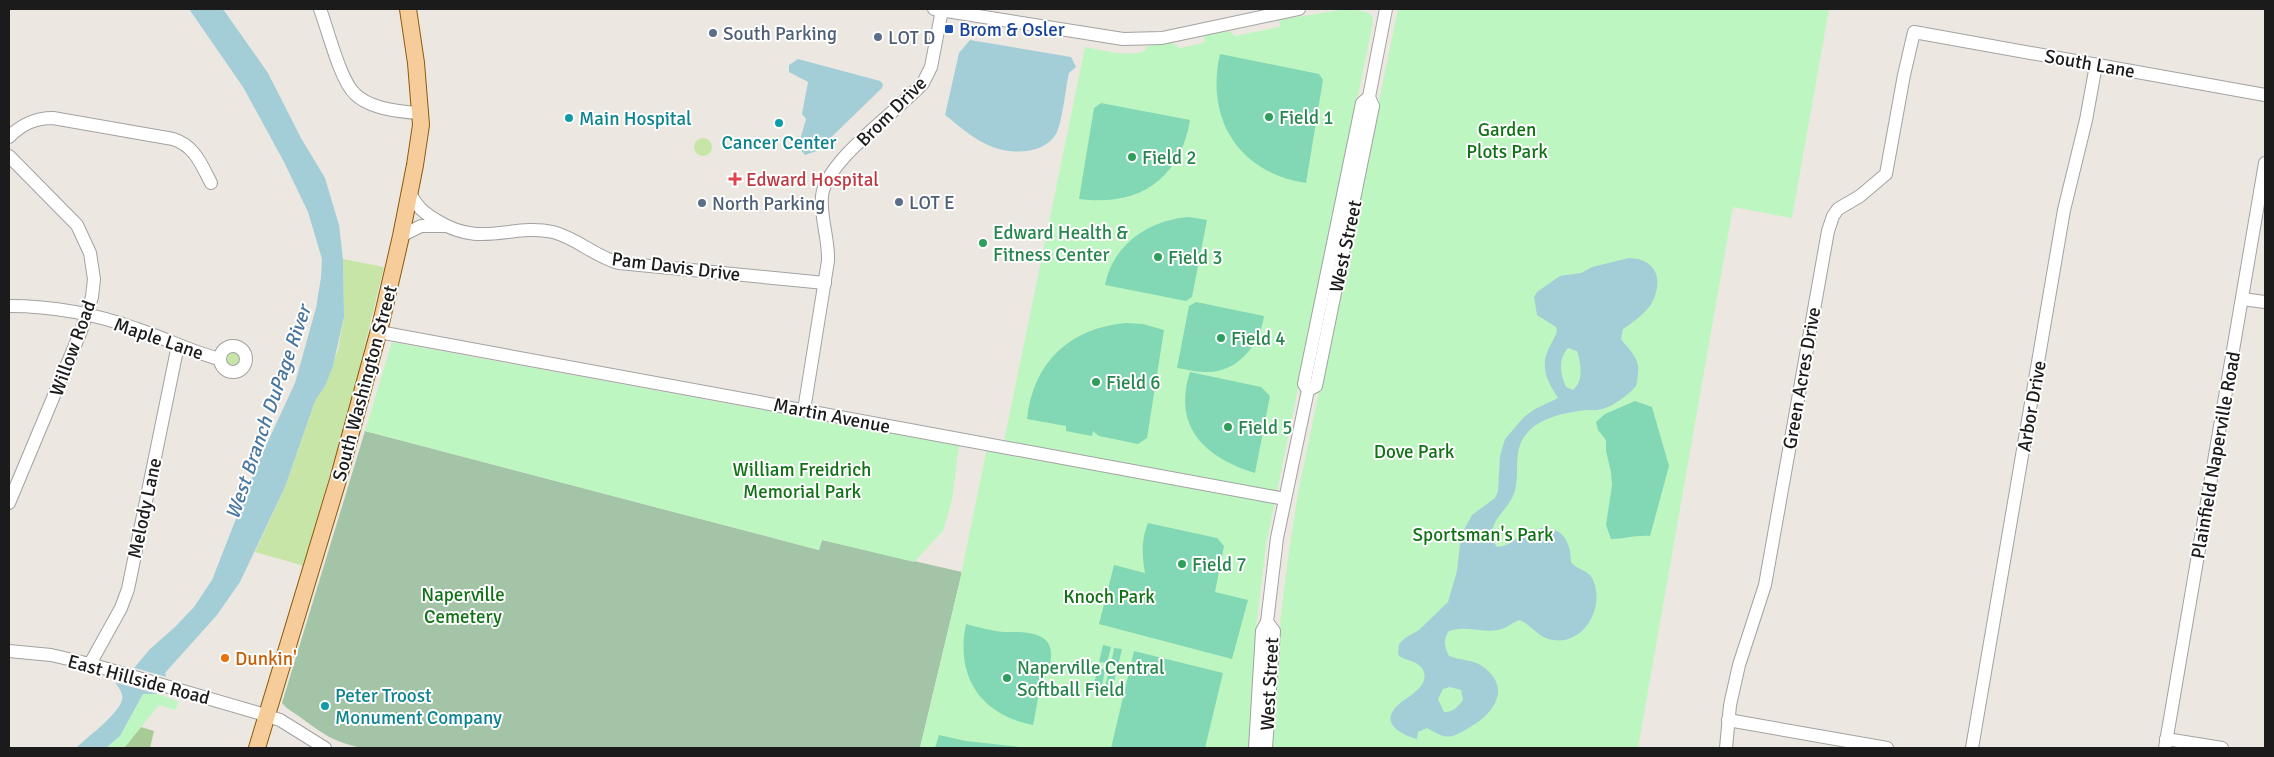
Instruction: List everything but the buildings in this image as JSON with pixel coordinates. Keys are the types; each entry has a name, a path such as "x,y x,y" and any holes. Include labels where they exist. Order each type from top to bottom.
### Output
{"main road":[{"name":"South Washington Street","path":"258,748 336,489 379,332 410,193 419,139 420,113 416,63 408,9"}],"street":[{"path":"320,9 345,79 355,94 377,106 407,113 420,113"},
{"path":"938,9 1123,39 1162,38 1299,9"},
{"name":"Brom Drive","path":"804,410 826,283 828,248 822,209 824,183 840,162 923,83 931,67 938,9"},
{"name":"West Street","path":"1255,748 1262,631 1267,622 1277,538 1308,390 1304,384 1362,103 1369,97 1386,9"},
{"name":"South Lane","path":"1914,32 2265,94"},
{"name":"Green Acres Drive","path":"1726,748 1728,720 1742,652 1765,585 1828,231 1838,208 1860,196 1886,174 1914,32"},
{"name":"Arbor Drive","path":"1972,748 2064,210 2086,120 2096,65"},
{"path":"9,137 25,124 36,119 53,118 173,138 193,150 211,183"},
{"name":"Willow Road","path":"9,156 70,216 84,238 90,253 94,280 86,315 61,380 9,503"},
{"name":"Plainfield Naperville Road","path":"2166,743 2265,163"},
{"name":"Pam Davis Drive","path":"410,193 414,203 421,210 444,226"},
{"name":"Pam Davis Drive","path":"401,236 421,226 444,226 471,234 482,235 538,230 564,235 609,260 619,263 826,283"},
{"path":"2242,299 2265,302"},
{"name":"Maple Lane","path":"9,306 39,306 86,315 139,329 220,359"},
{"name":"Martin Avenue","path":"379,332 1286,499"},
{"name":"Melody Lane","path":"90,664 121,608 128,589 178,345"},
{"name":"West Street","path":"1266,748 1274,631 1267,622"},
{"name":"East Hillside Road","path":"9,651 51,655 90,664 267,716 280,720 325,748"},
{"path":"1728,720 1887,748"},
{"path":"2166,743 2222,748"}],"green space":[{"name":"Knoch Park","path":"1347,9 1367,12 1373,17 1373,22 1266,545 1255,637 1249,748 920,748 960,580 989,438 1004,441 1085,47 1134,53 1146,50 1145,47 1171,42 1180,48 1203,43 1205,39 1203,36 1230,31 1235,36 1279,27 1281,25 1278,20"},
{"name":"Sportsman's Park","path":"1398,9 1829,9 1792,218 1733,207 1638,748 1272,748 1280,620 1298,493"},
{"name":"Field 1","path":"1220,54 1319,74 1323,80 1306,183 1282,177 1262,168 1245,155 1232,139 1223,121 1218,100 1217,78"},
{"name":"Field 2","path":"1101,103 1190,120 1185,141 1177,159 1153,185 1137,193 1120,198 1100,200 1079,199 1094,108"},
{"path":"703,138 709,141 712,147 709,153 703,156 697,153 694,147 697,141"},
{"name":"Field 3","path":"1189,217 1207,220 1192,297 1186,301 1105,285 1109,270 1116,258 1135,237 1160,223"},
{"path":"343,259 384,267 357,378 304,566 255,552 285,487 315,401 325,386 338,350 344,317"},
{"name":"Field 4","path":"1196,302 1264,316 1258,337 1245,356 1236,363 1216,371 1201,372 1177,368 1189,306"},
{"name":"Field 6","path":"1126,323 1143,324 1164,330 1147,438 1138,444 1099,436 1093,431 1092,436 1066,431 1066,426 1027,419 1037,381 1046,365 1058,352 1088,332 1106,326"},
{"name":"William Freidrich Memorial Park","path":"392,342 959,446 952,500 943,531 914,562 822,540 819,550 365,431"},
{"path":"232,352 238,355 241,361 238,367 232,370 226,367 223,361 226,355"},
{"name":"Field 5","path":"1190,372 1261,387 1270,396 1255,473 1237,467 1222,459 1197,438 1190,425 1186,409 1186,392"},
{"path":"1635,401 1652,407 1669,466 1650,536 1611,539 1606,525 1612,485 1611,472 1606,451 1606,440 1598,430 1596,422 1605,414"},
{"name":"Naperville Cemetery","path":"365,431 819,550 822,540 962,572 920,748 362,748 329,737 282,703"},
{"path":"1148,523 1217,538 1224,546 1215,592 1248,600 1232,659 1099,624 1114,565 1145,573 1143,548 1144,535"},
{"name":"Naperville Central Softball Field","path":"966,624 985,629 1035,634 1047,642 1051,649 1051,658 1041,687 1033,725 1015,720 999,712 986,703 976,691 969,677 965,661"},
{"path":"1103,645 1111,647 1107,663 1099,662"},
{"path":"1114,648 1122,649 1118,666 1111,664"},
{"path":"1134,651 1223,673 1205,748 1111,748"},
{"path":"1098,668 1105,669 1102,686 1094,684"},
{"path":"1109,670 1116,672 1113,688 1105,687"},
{"path":"143,694 159,694 179,702 175,710 159,705 124,748 106,748 120,736"},
{"path":"141,727 154,731 150,748 124,748"},
{"path":"939,735 966,741 1028,748 935,748"}],"water":[{"path":"189,9 223,9 268,73 301,138 325,178 339,225 343,259 344,317 333,366 325,386 315,401 285,487 240,582 217,615 165,673 167,679 159,694 143,694 120,736 106,748 76,748 109,719 119,706 122,695 115,682 134,668 150,649 175,627 194,607 212,580 257,465 295,383 316,308 321,277 322,259 308,212 284,162 243,87"},
{"path":"970,40 1071,57 1076,67 1069,73 1060,122 1056,134 1050,141 1034,150 1014,151 995,148 980,141 945,115 959,53"},
{"path":"798,59 880,81 883,84 882,88 817,151 805,155 798,147 806,119 802,114 808,82 789,72 789,65"},
{"path":"1629,258 1639,259 1653,268 1656,274 1657,289 1650,306 1641,316 1623,329 1621,339 1631,351 1638,365 1636,386 1607,408 1552,417 1530,430 1520,444 1514,493 1495,522 1492,534 1497,547 1509,544 1524,534 1543,528 1551,529 1564,536 1568,543 1571,562 1588,573 1592,578 1596,588 1595,610 1584,629 1575,636 1565,640 1548,639 1520,620 1498,630 1456,629 1449,631 1445,643 1449,656 1479,664 1492,675 1497,684 1496,702 1483,718 1455,735 1442,735 1427,728 1418,732 1417,739 1411,737 1395,728 1391,718 1392,712 1421,686 1424,674 1420,665 1398,655 1399,644 1419,630 1448,602 1457,571 1461,535 1472,515 1495,498 1498,491 1500,456 1505,439 1524,417 1535,409 1558,398 1548,381 1545,369 1548,350 1557,331 1556,327 1537,315 1534,297 1537,292 1560,276 1581,273 1592,267","holes":["1568,348 1577,351 1580,367 1579,382 1573,390 1566,387 1561,372 1561,362","1450,687 1461,690 1463,700 1453,710 1444,712 1438,699 1443,689"]}],"pier":[{"path":"131,667 170,678 162,695 113,682 115,675"}],"place":[{"name":"Brom & Osler","path":"949,29"},
{"name":"South Parking","path":"713,33"},
{"name":"LOT D","path":"878,37"},
{"name":"Field 1","path":"1269,117"},
{"name":"Main Hospital","path":"569,118"},
{"name":"Cancer Center","path":"779,123"},
{"name":"Field 2","path":"1132,157"},
{"name":"Edward Hospital","path":"735,179"},
{"name":"LOT E","path":"899,202"},
{"name":"North Parking","path":"702,203"},
{"name":"Edward Health & Fitness Center","path":"983,243"},
{"name":"Field 3","path":"1158,257"},
{"name":"Field 4","path":"1221,338"},
{"name":"Field 6","path":"1096,382"},
{"name":"Field 5","path":"1228,427"},
{"name":"Field 7","path":"1182,564"},
{"name":"Dunkin'","path":"225,658"},
{"name":"Naperville Central Softball Field","path":"1007,678"},
{"name":"Peter Troost Monument Company","path":"325,706"}],"park label":[{"name":"Garden Plots Park","path":"1507,140"},
{"name":"Dove Park","path":"1414,451"}],"water label":[{"name":"West Branch DuPage River","path":"268,412"}]}
